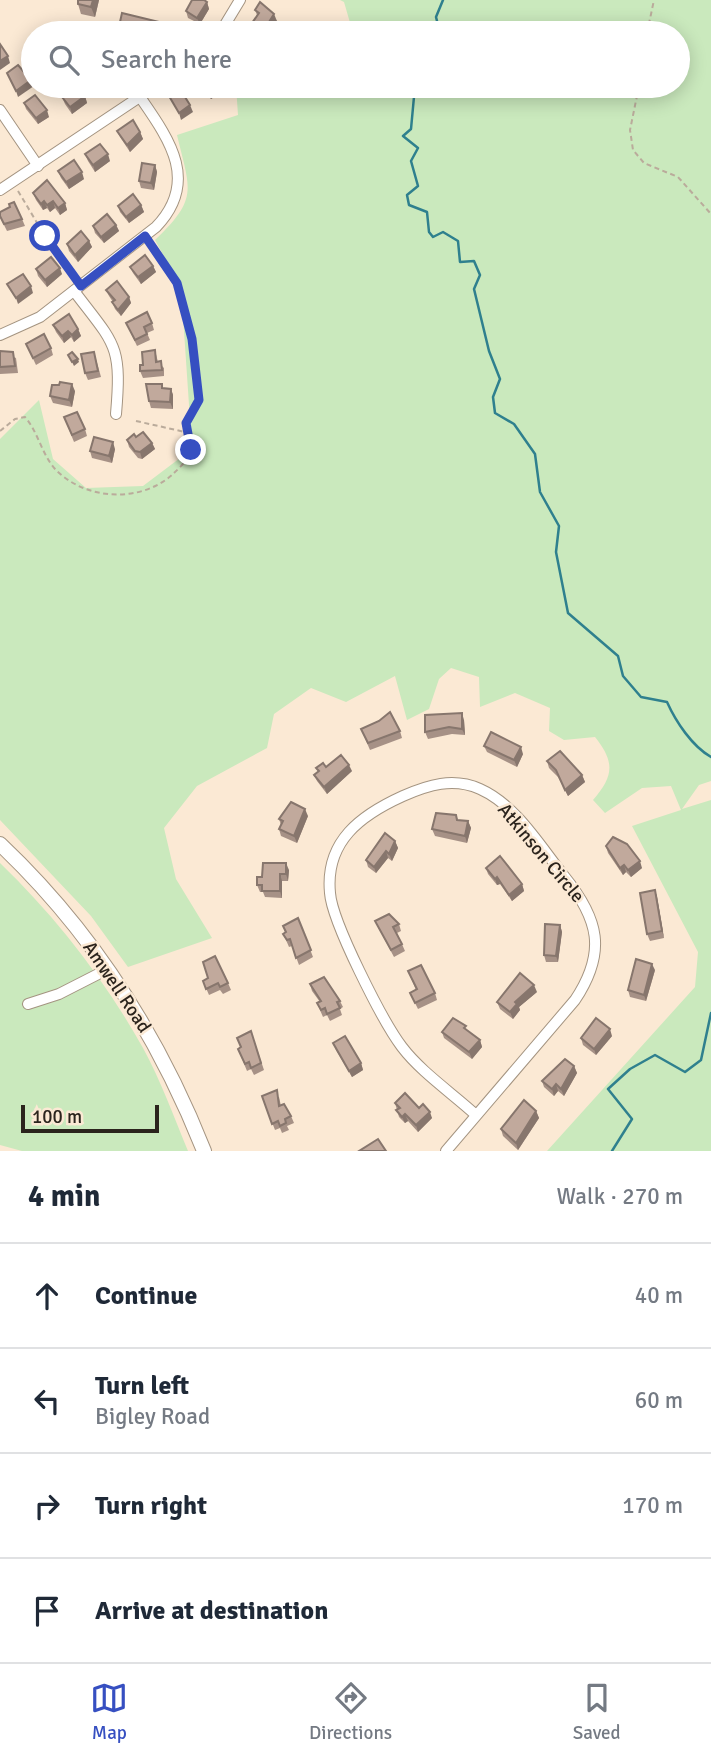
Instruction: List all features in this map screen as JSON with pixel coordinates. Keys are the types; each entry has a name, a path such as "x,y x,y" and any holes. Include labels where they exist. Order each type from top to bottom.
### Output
{"main road":[{"name":"Amwell Road","path":"0,844 48,893 108,969 161,1057 204,1151"}],"street":[{"path":"227,21 240,0"},
{"path":"0,190 139,98"},
{"path":"0,335 29,324 78,289 145,236 170,210 177,187 178,171 169,139 141,98"},
{"path":"0,110 38,166"},
{"path":"78,289 108,335 118,356 120,373 116,414"},
{"name":"Atkinson Circle","path":"446,1151 575,1000 591,973 596,940 584,900 505,805 478,788 445,783 425,786 374,809 353,825 335,852 330,894 341,929 397,1039 403,1048 476,1115"},
{"path":"28,1004 59,994 108,969"}],"path":[{"path":"650,21 654,0"},
{"path":"637,98 630,131 633,150 643,163 678,177 711,214"},
{"path":"13,183 78,289"},
{"path":"0,431 15,419 25,417 57,471 90,491 121,494 157,486 176,471 191,450 185,432 186,423 199,400 192,339 177,283 145,236"},
{"path":"136,421 185,432"}],"green space":[{"path":"340,0 711,0 711,781 699,785 682,809 711,800 711,1151 547,1151 695,987 698,952 632,826 681,810 671,786 642,788 605,813 593,800 608,776 609,762 602,746 595,737 564,740 549,731 550,708 515,693 480,707 479,677 451,668 439,679 429,709 407,720 395,676 346,702 311,688 274,714 267,748 197,786 164,828 176,879 212,938 128,967 91,916 0,820 0,439 39,400 53,459 86,488 143,486 192,449 181,287 155,240 179,214 185,203 187,181 177,135 238,115 237,98 690,98 690,21 350,21 344,2"},
{"path":"0,863 60,927 112,998 150,1061 188,1151 22,1151 0,1145"}],"building":[{"path":"78,0 93,0 91,7 78,4"},
{"path":"192,0 207,2 197,18 186,11"},
{"path":"260,2 274,14 270,21 253,21 259,13 255,10"},
{"path":"122,13 155,21 120,21"},
{"path":"0,44 8,56 0,61"},
{"path":"18,65 21,68 21,87 16,91 7,73"},
{"path":"31,98 37,98 47,110 36,118 24,103"},
{"path":"63,98 82,98 70,107"},
{"path":"170,98 186,98 190,105 179,113"},
{"path":"133,120 140,132 127,145 117,131"},
{"path":"100,144 108,154 93,165 85,154"},
{"path":"74,160 82,172 66,182 58,171"},
{"path":"142,163 155,165 151,183 139,181"},
{"path":"47,180 65,203 58,208 53,201 47,205 44,201 41,204 33,193"},
{"path":"133,194 141,205 126,217 118,206"},
{"path":"14,202 22,219 4,224 0,212"},
{"path":"107,214 116,225 101,237 93,226"},
{"path":"81,231 89,241 75,255 67,244"},
{"path":"145,255 153,266 138,277 130,267"},
{"path":"51,257 60,268 45,280 36,269"},
{"path":"23,274 31,286 16,298 7,284"},
{"path":"117,281 129,297 118,310 112,302 115,300 106,290"},
{"path":"147,312 152,323 144,327 147,334 135,340 126,323"},
{"path":"69,314 78,329 72,335 68,331 62,336 53,325"},
{"path":"44,334 51,348 33,358 26,344"},
{"path":"155,350 156,362 161,361 162,370 140,371 140,365 143,365 142,352"},
{"path":"0,351 13,352 15,366 0,367"},
{"path":"72,352 78,359 72,362 68,355"},
{"path":"94,352 98,371 85,373 81,354"},
{"path":"60,382 72,384 69,400 50,396 52,385 59,385"},
{"path":"146,384 162,384 162,388 171,389 170,402 149,401"},
{"path":"77,412 85,429 72,435 64,417"},
{"path":"143,432 152,443 140,452 135,451 127,440 134,434 136,437"},
{"path":"94,437 113,442 109,456 90,451"},
{"path":"390,712 400,731 368,743 361,729 379,721"},
{"path":"462,713 462,729 449,727 425,732 425,715"},
{"path":"491,732 521,747 514,760 484,746"},
{"path":"560,751 582,775 565,790 556,770 547,761"},
{"path":"341,755 349,765 324,787 314,775 319,771 316,768 323,763 326,767"},
{"path":"291,802 305,809 294,836 279,829 283,821 279,819"},
{"path":"436,813 456,815 457,820 468,821 465,836 432,829"},
{"path":"385,833 395,841 389,854 386,851 374,867 366,860"},
{"path":"613,837 627,844 640,861 628,870 624,865 620,868 606,846"},
{"path":"500,856 522,884 509,895 497,877 495,879 486,868"},
{"path":"263,863 286,863 286,874 280,874 280,891 262,891 262,885 257,885 257,877 262,877"},
{"path":"655,890 662,931 647,934 640,893"},
{"path":"389,914 399,924 393,927 402,944 391,950 375,921"},
{"path":"298,918 311,950 296,958 290,939 287,940 283,934 286,932 283,926"},
{"path":"545,924 560,925 556,956 544,955"},
{"path":"215,956 228,983 220,987 218,983 206,989 203,981 208,978 203,962"},
{"path":"636,959 652,964 644,995 628,990"},
{"path":"421,965 435,993 415,1003 410,993 417,989 408,971"},
{"path":"520,973 534,985 515,1002 517,1004 510,1012 497,1002"},
{"path":"324,977 340,1001 337,1002 340,1008 327,1014 325,1008 321,1010 317,1003 321,1001 310,984"},
{"path":"453,1018 480,1040 469,1052 442,1032"},
{"path":"596,1018 610,1029 594,1049 581,1038"},
{"path":"251,1031 261,1063 251,1068 249,1062 245,1064 238,1049 241,1047 237,1038"},
{"path":"345,1036 361,1063 349,1071 333,1043"},
{"path":"565,1059 574,1066 561,1089 556,1084 552,1089 542,1081"},
{"path":"277,1090 279,1106 284,1104 291,1116 280,1126 278,1121 272,1124 262,1096"},
{"path":"405,1093 419,1108 423,1104 430,1112 416,1125 405,1114 402,1117 396,1110 400,1108 395,1103"},
{"path":"524,1100 536,1111 516,1143 501,1129"},
{"path":"378,1139 386,1151 359,1151"}],"waterway":[{"path":"437,21 443,0"},
{"path":"414,98 411,129 403,136 418,148 411,161 418,186 407,195 409,205 427,212 429,232 433,237 443,232 458,241 460,262 474,261 480,275 474,289 489,351 500,379 493,397 495,413 514,424 535,454 540,492 559,526 556,552 568,613 618,656 623,676 641,697 667,702 685,733 697,747 711,757"},
{"path":"612,1151 632,1119 608,1089 630,1069 655,1055 685,1072 701,1060 711,1013"}],"route":[{"path":"45,236 81,286 145,236 171,272 189,323 199,384 199,400 186,423 185,432 191,450"}]}
